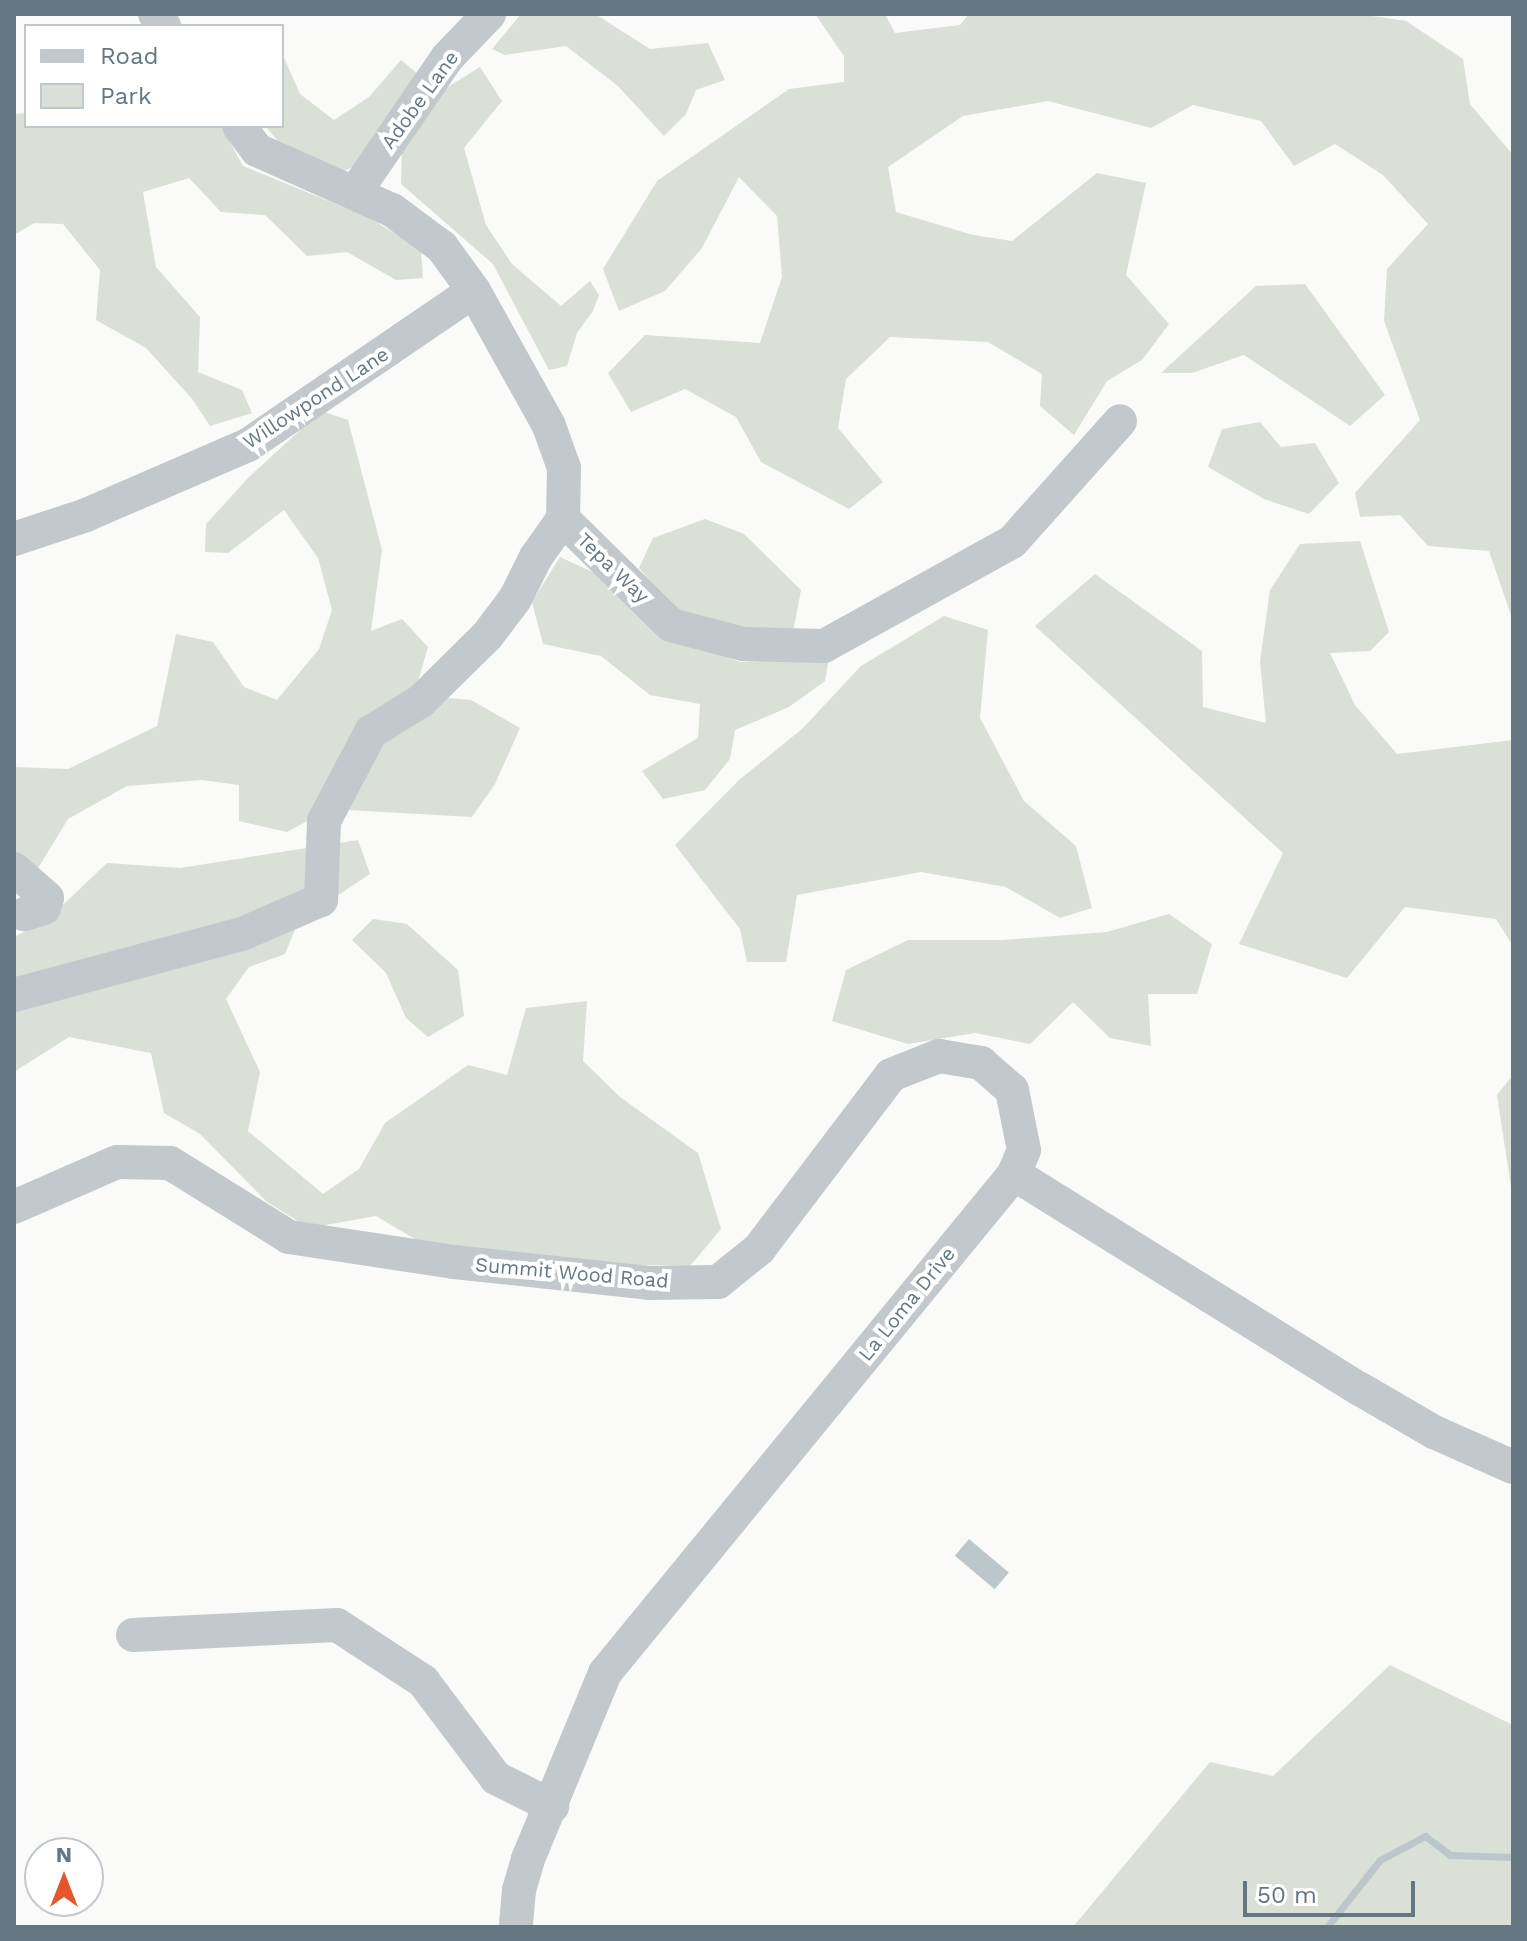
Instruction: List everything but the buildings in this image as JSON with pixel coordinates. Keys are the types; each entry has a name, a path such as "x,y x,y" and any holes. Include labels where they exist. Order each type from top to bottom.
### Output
{"street":[{"name":"Adobe Lane","path":"356,191 447,58 489,14"},
{"name":"Tepa Way","path":"240,128 257,150 356,191 392,210 442,247 474,291 549,426 564,468 563,519 671,625 743,644 824,646 1012,542 1120,421"},
{"name":"Willowpond Lane","path":"14,539 86,515 248,445 474,291"},
{"path":"14,995 242,934 321,900 324,821 371,732 421,701 487,636 515,599 536,557 563,519"},
{"path":"14,869 47,898 44,908 24,914"},
{"name":"Summit Wood Road","path":"14,1207 117,1162 170,1163 289,1237 454,1262 649,1283 718,1282 759,1249 891,1075 939,1056 981,1063 1012,1090 1024,1150 1014,1174"},
{"path":"1014,1174 1360,1389 1434,1432 1513,1467"},
{"name":"La Loma Drive","path":"516,1927 519,1890 528,1859 552,1806 586,1711 605,1673 1014,1174"},
{"path":"133,1635 337,1625 423,1681 496,1778 552,1806"}],"green space":[{"path":"521,14 595,14 650,49 708,43 725,80 696,90 686,114 664,136 618,86 566,46 505,55 492,49"},
{"path":"815,14 885,14 895,33 960,25 969,14 1358,14 1406,21 1463,59 1470,104 1513,155 1513,621 1489,551 1428,546 1400,515 1360,517 1355,493 1420,420 1384,321 1387,269 1428,224 1383,175 1335,144 1294,166 1261,121 1193,105 1151,128 1048,101 963,116 888,167 896,212 973,235 1012,241 1097,173 1146,183 1126,275 1169,324 1142,360 1107,381 1074,435 1040,406 1042,374 988,342 890,337 846,379 838,428 883,482 849,509 761,462 736,417 685,389 631,412 608,373 645,335 760,343 782,277 777,216 739,177 702,248 665,291 619,311 603,269 657,181 789,89 844,82 844,56"},
{"path":"284,58 300,94 334,120 369,97 401,60 418,74 364,162 333,176 290,155 267,128 284,128"},
{"path":"480,67 502,101 464,148 486,225 512,264 561,306 590,281 599,295 593,311 577,333 567,366 549,370 493,264 401,184 402,145 438,93"},
{"path":"24,113 24,128 222,128 243,166 370,218 421,250 423,278 396,280 347,252 307,256 265,215 221,212 189,178 143,192 156,267 200,317 198,372 242,390 252,413 210,426 193,400 146,348 96,320 100,270 63,224 34,223 14,235 14,114"},
{"path":"1305,284 1385,395 1350,426 1244,355 1192,373 1161,373 1256,286"},
{"path":"321,411 348,420 382,550 371,631 402,619 428,647 414,695 471,700 520,728 495,784 472,817 329,809 287,832 239,821 239,785 202,780 127,786 68,819 35,873 14,867 14,767 68,769 157,726 176,634 213,642 244,687 277,700 319,649 332,610 318,558 284,510 228,553 205,552 206,524 249,477"},
{"path":"1260,422 1281,447 1315,443 1339,483 1309,514 1264,499 1208,467 1222,429"},
{"path":"705,519 744,534 801,590 793,632 752,632 677,612 639,568 653,538"},
{"path":"1360,541 1389,632 1370,651 1330,653 1355,705 1397,754 1513,740 1513,946 1496,919 1405,907 1347,978 1239,944 1283,853 1035,626 1095,574 1202,651 1203,707 1266,723 1260,661 1270,590 1300,544"},
{"path":"560,557 599,575 655,630 740,662 829,657 825,681 789,707 735,730 730,759 705,790 663,799 642,771 698,738 700,704 650,695 601,656 543,644 532,602"},
{"path":"944,616 988,630 980,718 1024,801 1076,846 1092,908 1060,918 1006,887 921,872 797,895 786,962 747,962 740,929 675,845 739,780 802,729 861,666"},
{"path":"358,840 370,874 340,894 305,905 285,954 249,967 226,999 260,1072 248,1131 323,1194 359,1169 385,1123 468,1065 507,1075 526,1008 587,1001 583,1061 620,1097 698,1153 721,1229 690,1266 597,1264 430,1248 376,1216 309,1228 267,1202 200,1134 164,1113 151,1053 69,1037 14,1072 14,937 47,920 107,863 180,868"},
{"path":"1169,914 1212,944 1197,994 1148,994 1151,1046 1110,1038 1073,1002 1030,1044 975,1033 908,1044 832,1021 846,970 908,940 1003,940 1107,932"},
{"path":"373,919 407,924 458,970 464,1016 428,1037 406,1018 386,973 352,940"},
{"path":"1513,1075 1513,1200 1497,1095"},
{"path":"1390,1665 1513,1725 1513,1927 1073,1927 1210,1762 1273,1776"}],"shaded area":[{"path":"969,1539 1009,1572 995,1589 955,1556"}],"waterway":[{"path":"1327,1927 1380,1860 1425,1836 1450,1855 1513,1857"}]}
